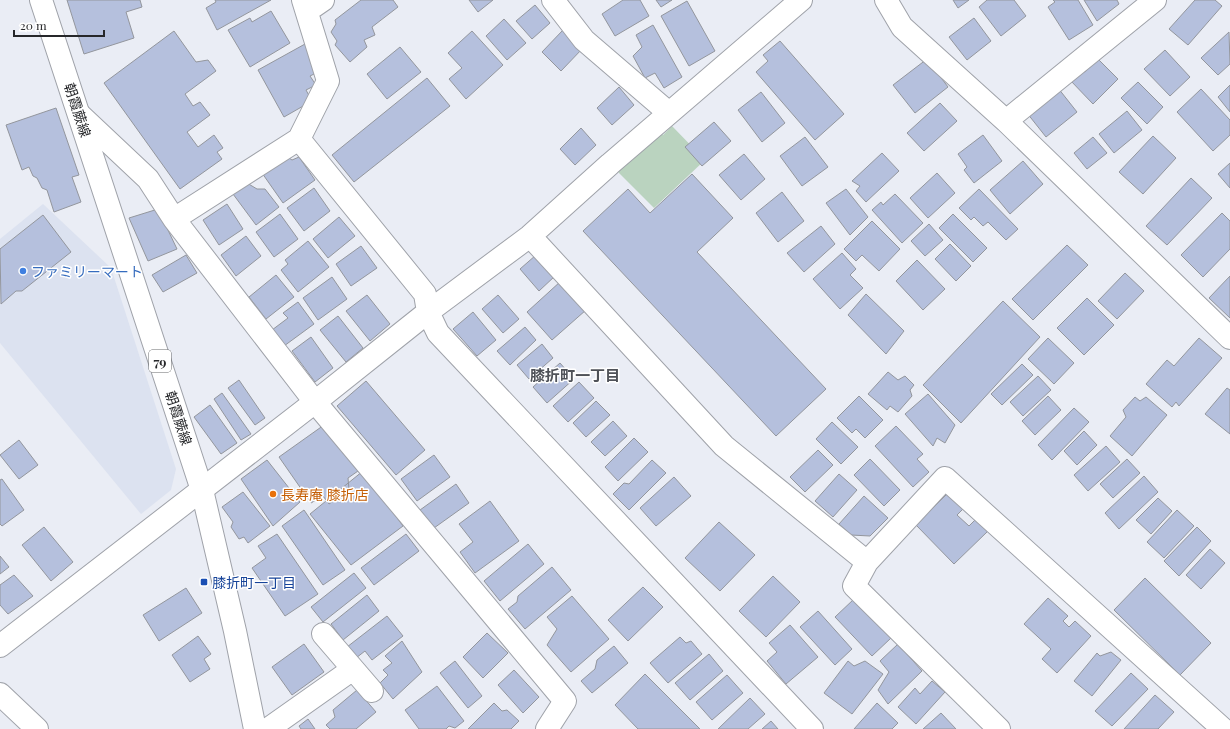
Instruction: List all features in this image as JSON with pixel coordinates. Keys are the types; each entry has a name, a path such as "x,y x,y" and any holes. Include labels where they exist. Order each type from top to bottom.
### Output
{"street":[{"name":"朝霞蕨線","path":"42,0 202,490 235,631 255,729"},
{"path":"553,0 584,40 668,113"},
{"path":"0,646 202,490 428,312 530,236 668,113 801,0"},
{"path":"886,0 902,27 1006,121 1230,338"},
{"path":"1006,121 1155,0"},
{"path":"174,219 299,139 328,81 311,4"},
{"path":"80,115 148,179 174,219 314,402 565,701 547,729"},
{"path":"299,139 425,294 428,312 438,333 812,729"},
{"path":"530,236 724,446 867,562"},
{"path":"999,729 854,586 867,562 945,478 1223,729"},
{"path":"322,634 372,691"},
{"path":"268,729 353,669"},
{"path":"0,694 37,729"}],"shaded area":[{"path":"43,204 111,268 176,469 171,490 141,514 0,343 0,239"}],"green space":[{"path":"654,126 663,135 672,126 705,160 654,208 610,164"}],"building":[{"path":"67,0 140,0 142,7 126,12 134,38 84,54"},
{"path":"215,0 271,0 217,30 206,8 216,2"},
{"path":"361,0 393,0 398,7 372,27 375,35 364,40 367,47 350,62 335,45 337,41 331,32 336,24 335,20"},
{"path":"469,0 493,0 478,12"},
{"path":"623,0 640,0 649,16 615,36 602,14"},
{"path":"656,0 672,0 661,7"},
{"path":"953,0 969,0 958,8"},
{"path":"987,0 1014,0 1026,16 1001,36 979,7"},
{"path":"1053,0 1078,0 1093,25 1069,40 1048,7 1055,2"},
{"path":"1084,0 1117,0 1119,4 1097,21"},
{"path":"1195,0 1215,0 1222,6 1188,45 1169,29"},
{"path":"687,1 715,51 689,66 661,16"},
{"path":"535,5 550,23 532,39 516,21"},
{"path":"271,11 290,43 250,67 228,30 250,18 252,22"},
{"path":"974,18 991,41 967,60 949,37"},
{"path":"504,19 526,43 507,60 486,36"},
{"path":"653,25 682,77 664,88 655,73 645,78 633,56 642,47 636,35"},
{"path":"563,30 583,48 561,71 542,52"},
{"path":"174,31 196,62 208,60 216,71 185,94 193,106 200,102 210,115 187,132 198,147 214,135 223,148 217,152 222,159 180,189 104,83"},
{"path":"472,31 503,65 466,99 449,79 462,68 448,53"},
{"path":"1229,32 1230,64 1218,75 1201,58"},
{"path":"780,41 844,114 815,140 756,72 768,61 763,55"},
{"path":"305,44 320,71 310,76 316,85 306,90 312,101 284,117 258,70"},
{"path":"400,47 421,72 387,99 367,74"},
{"path":"1165,50 1190,77 1170,96 1144,69"},
{"path":"927,59 948,87 915,113 893,85"},
{"path":"1098,59 1118,79 1093,104 1070,80 1081,69 1085,72"},
{"path":"427,78 450,106 354,182 332,155"},
{"path":"1138,82 1163,107 1147,124 1121,98"},
{"path":"1230,85 1230,112 1218,97"},
{"path":"619,87 634,105 612,125 597,108"},
{"path":"1058,88 1077,112 1046,137 1027,113"},
{"path":"1201,89 1230,120 1230,135 1213,151 1177,112"},
{"path":"761,92 785,123 762,142 738,110"},
{"path":"940,103 957,121 924,151 907,133"},
{"path":"56,108 79,175 72,177 81,202 54,212 47,190 42,188 37,178 33,176 29,167 22,170 6,125"},
{"path":"1127,111 1142,130 1114,153 1099,134"},
{"path":"714,122 731,141 702,166 685,147"},
{"path":"581,128 596,145 575,165 560,149"},
{"path":"983,135 1002,161 974,183 964,170 967,167 958,154"},
{"path":"1153,136 1176,158 1143,194 1119,172"},
{"path":"805,137 828,167 802,186 780,156"},
{"path":"1093,137 1107,153 1087,169 1074,153"},
{"path":"882,153 899,171 866,202 856,191 860,186 852,181"},
{"path":"744,154 765,179 741,200 719,175"},
{"path":"286,156 292,160 299,157 315,180 283,203 262,173"},
{"path":"1023,161 1043,184 1010,214 990,190"},
{"path":"1230,163 1230,188 1218,174"},
{"path":"937,173 955,193 928,218 910,198"},
{"path":"692,174 733,218 697,252 826,389 776,436 583,231 628,189 650,213"},
{"path":"1191,178 1212,198 1167,245 1146,226"},
{"path":"247,183 257,189 265,189 279,207 256,225 233,194"},
{"path":"314,188 330,211 304,231 287,208"},
{"path":"846,189 868,217 850,235 826,203"},
{"path":"979,189 1018,229 1006,240 988,222 983,226 974,217 971,220 959,208"},
{"path":"782,192 804,221 778,242 756,213"},
{"path":"895,194 923,223 902,243 872,210 881,202 883,205"},
{"path":"227,204 243,229 219,245 203,220"},
{"path":"158,209 177,249 148,261 129,218"},
{"path":"1222,213 1230,221 1230,249 1203,277 1181,255"},
{"path":"280,214 298,239 274,257 256,232"},
{"path":"953,214 987,248 973,262 939,228"},
{"name":"ファミリーマート","path":"43,215 71,252 22,291 16,291 1,304 0,249"},
{"path":"339,217 355,236 328,258 313,239"},
{"path":"872,221 900,249 879,271 862,255 856,261 844,249"},
{"path":"929,224 943,240 925,256 911,241"},
{"path":"821,226 835,244 804,272 787,253"},
{"path":"246,236 261,256 236,276 221,255"},
{"path":"308,241 329,267 298,292 281,270 288,264 285,260"},
{"path":"950,244 971,266 956,281 935,259"},
{"path":"1067,245 1088,265 1033,320 1012,299"},
{"path":"361,246 377,268 351,286 336,264"},
{"path":"842,253 856,269 850,275 863,288 840,309 813,279"},
{"path":"186,255 197,273 163,292 152,275"},
{"path":"536,255 555,276 539,291 520,269"},
{"path":"917,260 945,289 923,310 896,281"},
{"path":"1125,273 1144,291 1117,319 1098,301"},
{"path":"276,275 294,297 266,319 249,297"},
{"path":"1230,276 1230,318 1209,298"},
{"path":"332,277 347,299 318,320 303,298"},
{"path":"561,281 586,310 552,340 527,312"},
{"path":"866,294 904,331 886,354 848,315"},
{"path":"367,295 390,324 370,341 346,311"},
{"path":"498,295 519,319 503,333 482,309"},
{"path":"1087,298 1114,325 1084,355 1057,328"},
{"path":"1003,301 1040,337 961,423 923,385"},
{"path":"298,302 314,324 284,346 272,330 288,318 283,313"},
{"path":"473,312 496,340 477,356 453,329"},
{"path":"338,316 363,348 346,362 320,330"},
{"path":"525,327 536,340 510,365 497,351"},
{"path":"311,337 333,368 315,382 292,351"},
{"path":"1048,338 1074,363 1054,384 1028,359"},
{"path":"1199,338 1222,358 1179,406 1176,402 1172,407 1146,384 1167,360 1174,366"},
{"path":"542,344 553,358 529,379 517,365"},
{"path":"560,363 574,379 547,403 533,387"},
{"path":"1022,364 1033,375 1002,405 991,394"},
{"path":"888,372 898,380 905,376 914,385 910,390 912,396 898,412 890,406 887,410 868,394"},
{"path":"1038,376 1051,390 1023,416 1010,402"},
{"path":"239,380 265,418 255,425 228,388"},
{"path":"366,381 425,450 396,475 337,406"},
{"path":"579,382 594,398 568,422 553,406"},
{"path":"1227,388 1230,390 1230,434 1205,414"},
{"path":"222,393 251,434 241,440 214,399"},
{"path":"928,394 955,425 945,443 937,438 933,446 905,414"},
{"path":"859,396 883,420 865,438 856,429 852,433 837,418"},
{"path":"1048,396 1061,410 1035,435 1022,421"},
{"path":"1135,397 1140,401 1146,397 1167,415 1132,456 1110,436 1126,417 1123,410"},
{"path":"596,401 610,415 586,437 573,423"},
{"path":"210,405 237,443 221,454 194,417"},
{"path":"1074,408 1089,422 1052,460 1038,445"},
{"path":"613,421 627,436 605,456 591,442"},
{"path":"832,422 858,447 841,464 816,439"},
{"path":"324,425 358,471 348,478 349,490 329,504 323,496 311,503 279,457"},
{"path":"896,426 923,454 917,459 929,472 913,487 875,446"},
{"path":"1084,431 1097,445 1077,465 1064,451"},
{"path":"634,438 648,452 618,481 605,467"},
{"path":"19,440 38,465 19,479 0,455"},
{"path":"1106,446 1120,462 1088,491 1074,475"},
{"path":"818,450 833,465 805,492 790,477"},
{"path":"434,455 450,477 417,501 401,479"},
{"path":"870,459 900,490 884,506 854,475"},
{"path":"1127,459 1140,473 1113,498 1100,484"},
{"path":"267,460 300,502 273,526 241,479"},
{"path":"652,460 666,473 629,510 613,494 624,483 629,484"},
{"path":"363,471 403,526 351,565 310,514"},
{"path":"839,474 857,490 833,517 815,501"},
{"path":"1144,476 1158,492 1119,529 1105,513"},
{"path":"674,477 691,496 656,526 640,508"},
{"path":"2,479 24,510 2,526 0,524 0,480"},
{"path":"456,484 469,503 434,528 420,510"},
{"path":"950,491 966,506 957,515 969,526 976,519 988,531 954,564 916,525"},
{"path":"243,492 270,526 248,543 244,537 239,539 231,527 233,522 222,507"},
{"path":"864,496 888,518 870,536 851,535 839,524"},
{"path":"1158,498 1172,511 1151,534 1136,520"},
{"path":"490,501 519,541 475,573 460,552 473,542 459,524"},
{"path":"304,510 345,570 323,585 282,526"},
{"path":"1177,510 1194,526 1164,558 1147,542"},
{"path":"719,522 755,555 720,591 685,558"},
{"path":"44,527 73,562 51,581 22,545"},
{"path":"1197,527 1211,541 1179,576 1164,561"},
{"path":"277,534 318,594 285,616 252,568 266,558 258,546"},
{"path":"406,534 419,551 374,585 361,568"},
{"path":"528,544 544,564 500,601 484,581"},
{"path":"1210,549 1225,563 1201,589 1186,575"},
{"path":"0,556 9,567 0,574"},
{"path":"552,567 571,590 525,629 508,609 517,602 518,596"},
{"path":"354,573 366,588 323,622 311,607"},
{"path":"14,575 33,596 8,614 0,605 0,585"},
{"path":"773,576 800,602 766,637 739,611"},
{"path":"1145,578 1211,643 1180,675 1114,610"},
{"path":"643,587 663,607 628,641 608,620"},
{"path":"186,588 202,613 159,641 143,615"},
{"path":"367,595 379,611 343,640 331,624"},
{"path":"572,596 609,639 571,672 547,645 557,629 547,617"},
{"path":"1048,598 1068,616 1063,621 1069,627 1075,621 1091,636 1057,673 1042,659 1051,649 1024,624"},
{"path":"854,599 891,638 872,656 835,617"},
{"path":"818,611 852,649 835,665 800,627"},
{"path":"387,616 403,636 372,660 365,651 356,658 347,647"},
{"path":"790,625 818,657 786,684 767,661 777,652 769,643"},
{"path":"487,633 508,653 483,678 463,657"},
{"path":"198,636 211,654 204,659 210,669 190,682 172,655"},
{"path":"680,637 686,643 691,641 702,654 668,683 650,663"},
{"path":"402,641 422,672 393,699 380,683 388,675 383,670 392,663 385,656"},
{"path":"304,644 324,672 292,695 272,667"},
{"path":"898,644 922,671 888,704 878,690 889,672 880,661"},
{"path":"614,646 628,663 592,693 581,681 595,669 597,660"},
{"path":"1111,652 1121,660 1092,696 1074,681 1097,653 1100,656"},
{"path":"709,654 723,671 690,700 675,683"},
{"path":"455,661 482,696 468,708 440,673"},
{"path":"848,661 854,666 865,661 883,674 852,714 824,693"},
{"path":"514,670 539,697 523,713 498,685"},
{"path":"1131,673 1148,689 1112,726 1095,711"},
{"path":"645,674 700,729 638,729 615,705"},
{"path":"727,675 743,693 712,720 696,702"},
{"path":"932,681 945,692 916,724 898,707 915,688 920,694"},
{"path":"437,686 464,721 455,728 449,726 446,729 419,729 405,710"},
{"path":"357,690 376,712 356,729 330,729 326,725 335,717 333,710"},
{"path":"1155,695 1174,712 1158,729 1124,729"},
{"path":"750,698 765,714 748,729 718,729"},
{"path":"494,703 502,711 507,710 519,721 511,729 468,729"},
{"path":"877,703 898,723 892,729 854,729"},
{"path":"941,713 956,729 923,729"},
{"path":"308,719 315,729 301,729 299,726"},
{"path":"771,721 778,729 762,729"}],"place":[{"name":"ファミリーマート","path":"23,271"},
{"name":"長寿庵 膝折店","path":"273,494"},
{"name":"膝折町一丁目","path":"204,582"}],"district":[{"name":"膝折町一丁目","path":"575,375"}]}
